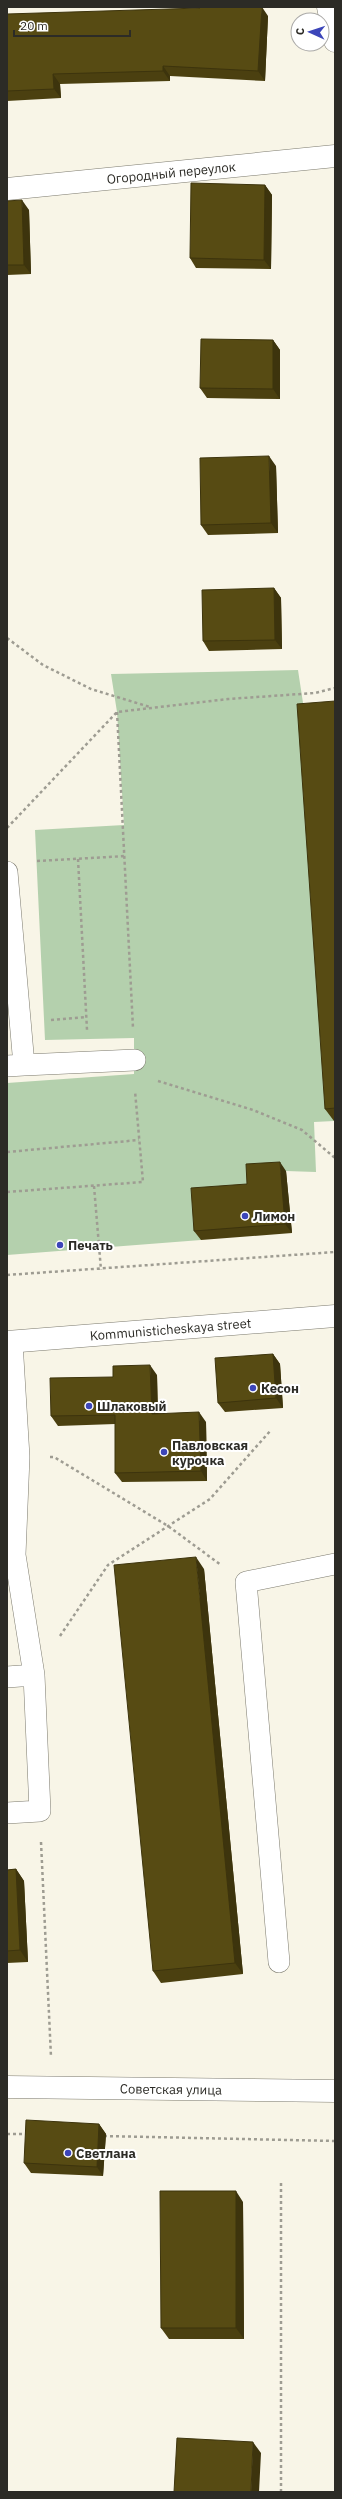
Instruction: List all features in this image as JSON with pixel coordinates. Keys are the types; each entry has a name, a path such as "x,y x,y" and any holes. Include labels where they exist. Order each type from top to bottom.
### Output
{"street":[{"path":"328,7 335,41"},
{"name":"Огородный переулок","path":"7,189 335,156"},
{"name":"Kommunisticheskaya street","path":"9,1342 335,1316"},
{"name":"Советская улица","path":"7,2087 335,2092"}],"lane":[{"path":"7,872 15,1065 87,1062 134,1067"},
{"path":"7,1813 40,1811 34,1675 15,1555 9,1342"},
{"path":"279,1962 246,1582 335,1564"},
{"path":"7,1677 34,1675"}],"path":[{"path":"7,638 43,665 91,689 152,708"},
{"path":"7,828 117,712 228,699 315,693 335,688"},
{"path":"7,1192 142,1182 134,1067 126,856 117,712"},
{"path":"31,862 126,856"},
{"path":"78,859 87,1062"},
{"path":"134,1067 253,1110 302,1130 335,1158"},
{"path":"7,1152 139,1140"},
{"path":"94,1186 101,1270"},
{"path":"7,1275 101,1270 335,1252"},
{"path":"34,1675 108,1565 210,1499 271,1430"},
{"path":"13,1458 54,1457 168,1526 246,1582"},
{"path":"40,1811 52,2087"},
{"path":"7,2134 30,2134"},
{"path":"101,2136 335,2141"},
{"path":"281,2492 282,2181"}],"green space":[{"path":"298,670 305,716 334,1121 314,1122 316,1172 286,1171 254,1193 201,1240 7,1255 7,1083 134,1074 134,1038 45,1040 35,830 124,825 117,712 111,674"}],"building":[{"path":"200,7 262,7 258,71 163,66 163,71 53,74 54,89 7,91 7,14"},
{"path":"191,183 265,185 264,260 190,258"},
{"path":"22,200 24,265 7,265 7,201"},
{"path":"201,339 273,340 273,389 200,388"},
{"path":"269,456 271,523 201,525 200,458"},
{"path":"274,588 275,640 203,641 202,590"},
{"path":"335,701 335,1108 325,1109 297,704"},
{"name":"Лимон","path":"280,1162 285,1224 194,1231 191,1188 247,1184 246,1164"},
{"name":"Кесон","path":"273,1354 276,1398 218,1403 215,1358"},
{"path":"150,1365 152,1414 199,1412 201,1471 115,1473 115,1415 51,1416 50,1378 113,1377 113,1366"},
{"path":"196,1557 235,1963 153,1971 114,1565"},
{"path":"16,1869 20,1950 7,1951 7,1870"},
{"name":"Светлана","path":"26,2120 99,2124 97,2167 24,2163"},
{"path":"160,2191 236,2191 236,2328 161,2328"},
{"path":"177,2438 253,2442 251,2492 174,2492"}],"place":[{"name":"Лимон","path":"245,1216"},
{"name":"Печать","path":"60,1245"},
{"name":"Кесон","path":"253,1388"},
{"name":"Шлаковый","path":"89,1406"},
{"name":"Павловская курочка","path":"164,1452"},
{"name":"Светлана","path":"68,2153"}]}
